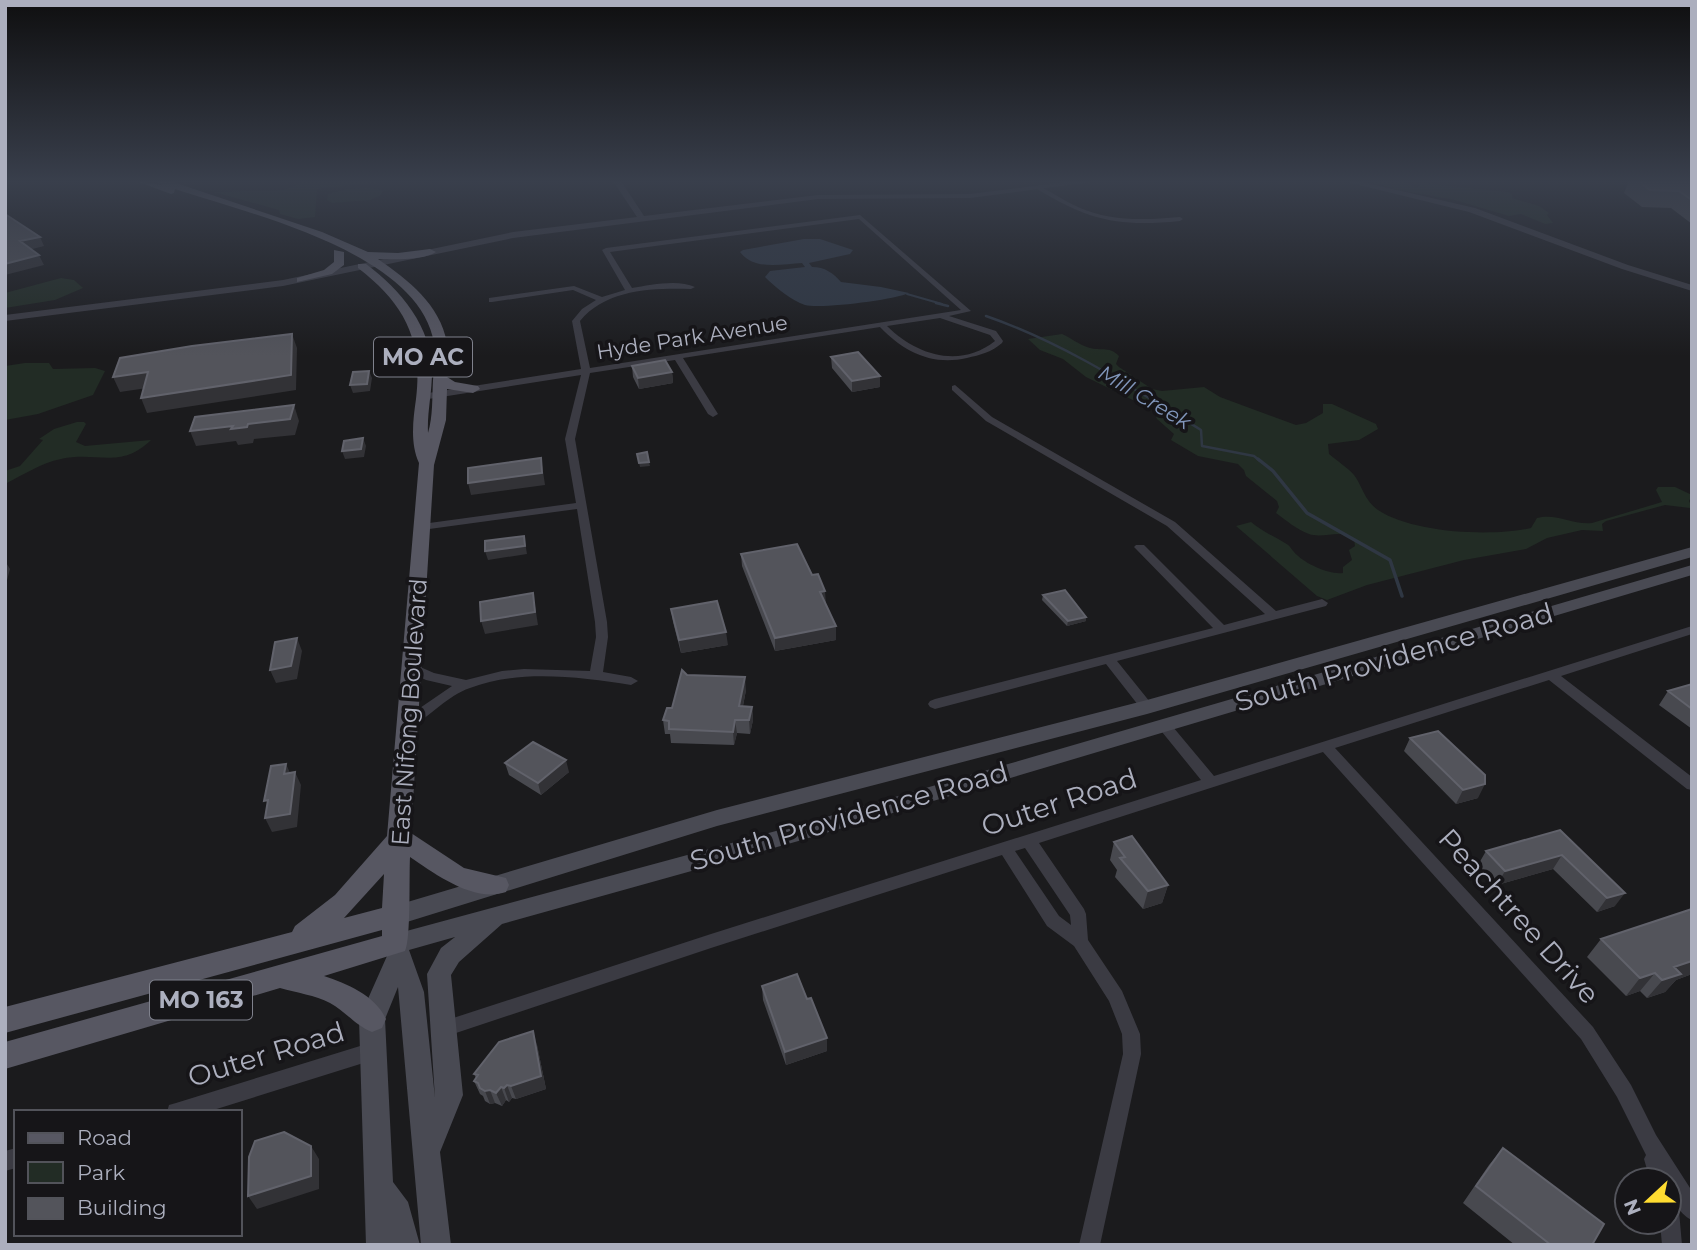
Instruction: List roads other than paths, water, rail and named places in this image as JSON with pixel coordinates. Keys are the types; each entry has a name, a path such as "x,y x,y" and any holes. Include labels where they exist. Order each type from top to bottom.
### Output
{"main road":[{"name":"MO AC","path":"311,239 365,261"},
{"name":"MO AC","path":"327,239 365,261"},
{"path":"301,280 335,267 340,262 338,252"},
{"path":"365,261 430,252"},
{"path":"398,277 399,267 430,252"},
{"name":"East Nifong Boulevard","path":"365,261 378,271 414,325 430,396 439,420 426,465 405,724 396,940 372,1019 381,1245"},
{"path":"324,276 378,271"},
{"name":"East Nifong Boulevard","path":"378,271 398,277 416,294 435,326 441,344 439,378 430,396"},
{"path":"439,378 456,388 473,389"},
{"name":"South Providence Road","path":"5,1020 285,946 396,940 497,885 717,818 1147,707 1692,552"},
{"name":"South Providence Road","path":"5,1056 396,940 502,914 802,832 1692,570"},
{"path":"1163,724 1161,717 1167,712 1283,677 1295,664"},
{"path":"989,776 1013,757 1125,724 1146,713 1147,707"},
{"path":"285,946 322,924 357,890 399,838 458,877 497,885"},
{"path":"425,1155 450,1095 439,974 450,955 502,914"},
{"name":"East Nifong Boulevard","path":"396,940 412,991 425,1155 436,1245"},
{"path":"281,976 322,986 352,999 372,1019"},
{"path":"378,1186 398,1212 405,1245"}],"street":[{"path":"378,271 430,252 492,239"},
{"name":"Hyde Park Avenue","path":"630,292 606,250 688,239"},
{"name":"Hyde Park Avenue","path":"430,396 967,312 885,239"},
{"path":"1551,239 1692,288"},
{"path":"5,318 301,280 324,276 365,261"},
{"path":"596,674 602,637 570,439 586,371 576,321 582,310 601,299 675,286 691,287"},
{"path":"492,300 574,288 601,299"},
{"path":"882,325 896,341 929,358 944,360 962,357 994,346 999,341 993,333 940,316"},
{"path":"678,357 713,414"},
{"path":"955,388 989,419 1171,524 1273,615"},
{"path":"422,527 582,505"},
{"path":"1140,547 1221,629"},
{"path":"935,705 1322,603"},
{"name":"Outer Road","path":"443,1029 1324,745 1552,676 1692,630"},
{"path":"1109,659 1147,707"},
{"path":"411,667 431,677 465,685"},
{"path":"405,724 425,708 465,685 518,674 596,674 631,681"},
{"path":"1552,676 1692,785"},
{"path":"1163,724 1211,783"},
{"name":"Peachtree Drive","path":"1324,745 1587,1033 1624,1091 1649,1142 1692,1210"},
{"path":"1029,841 1078,914 1080,941"},
{"path":"1006,849 1053,921 1080,941 1121,1007 1131,1034 1132,1054 1089,1245"},
{"name":"Outer Road","path":"182,1110 373,1051"},
{"name":"Peachtree Drive","path":"1649,1142 1656,1166"}],"water":[{"path":"802,239 821,239 853,250 850,254 809,263 812,267 828,271 841,282 909,293 857,303 805,305 784,293 765,277 770,271 805,267 802,263 760,264 746,258 740,252"}],"waterway":[{"name":"Mill Creek","path":"907,294 942,304"},
{"name":"Mill Creek","path":"936,303 948,306"},
{"name":"Mill Creek","path":"986,316 1043,339 1123,382 1201,430 1202,446 1254,456 1260,461"},
{"name":"Mill Creek","path":"1258,459 1273,471 1307,513 1390,560 1402,596"}]}
